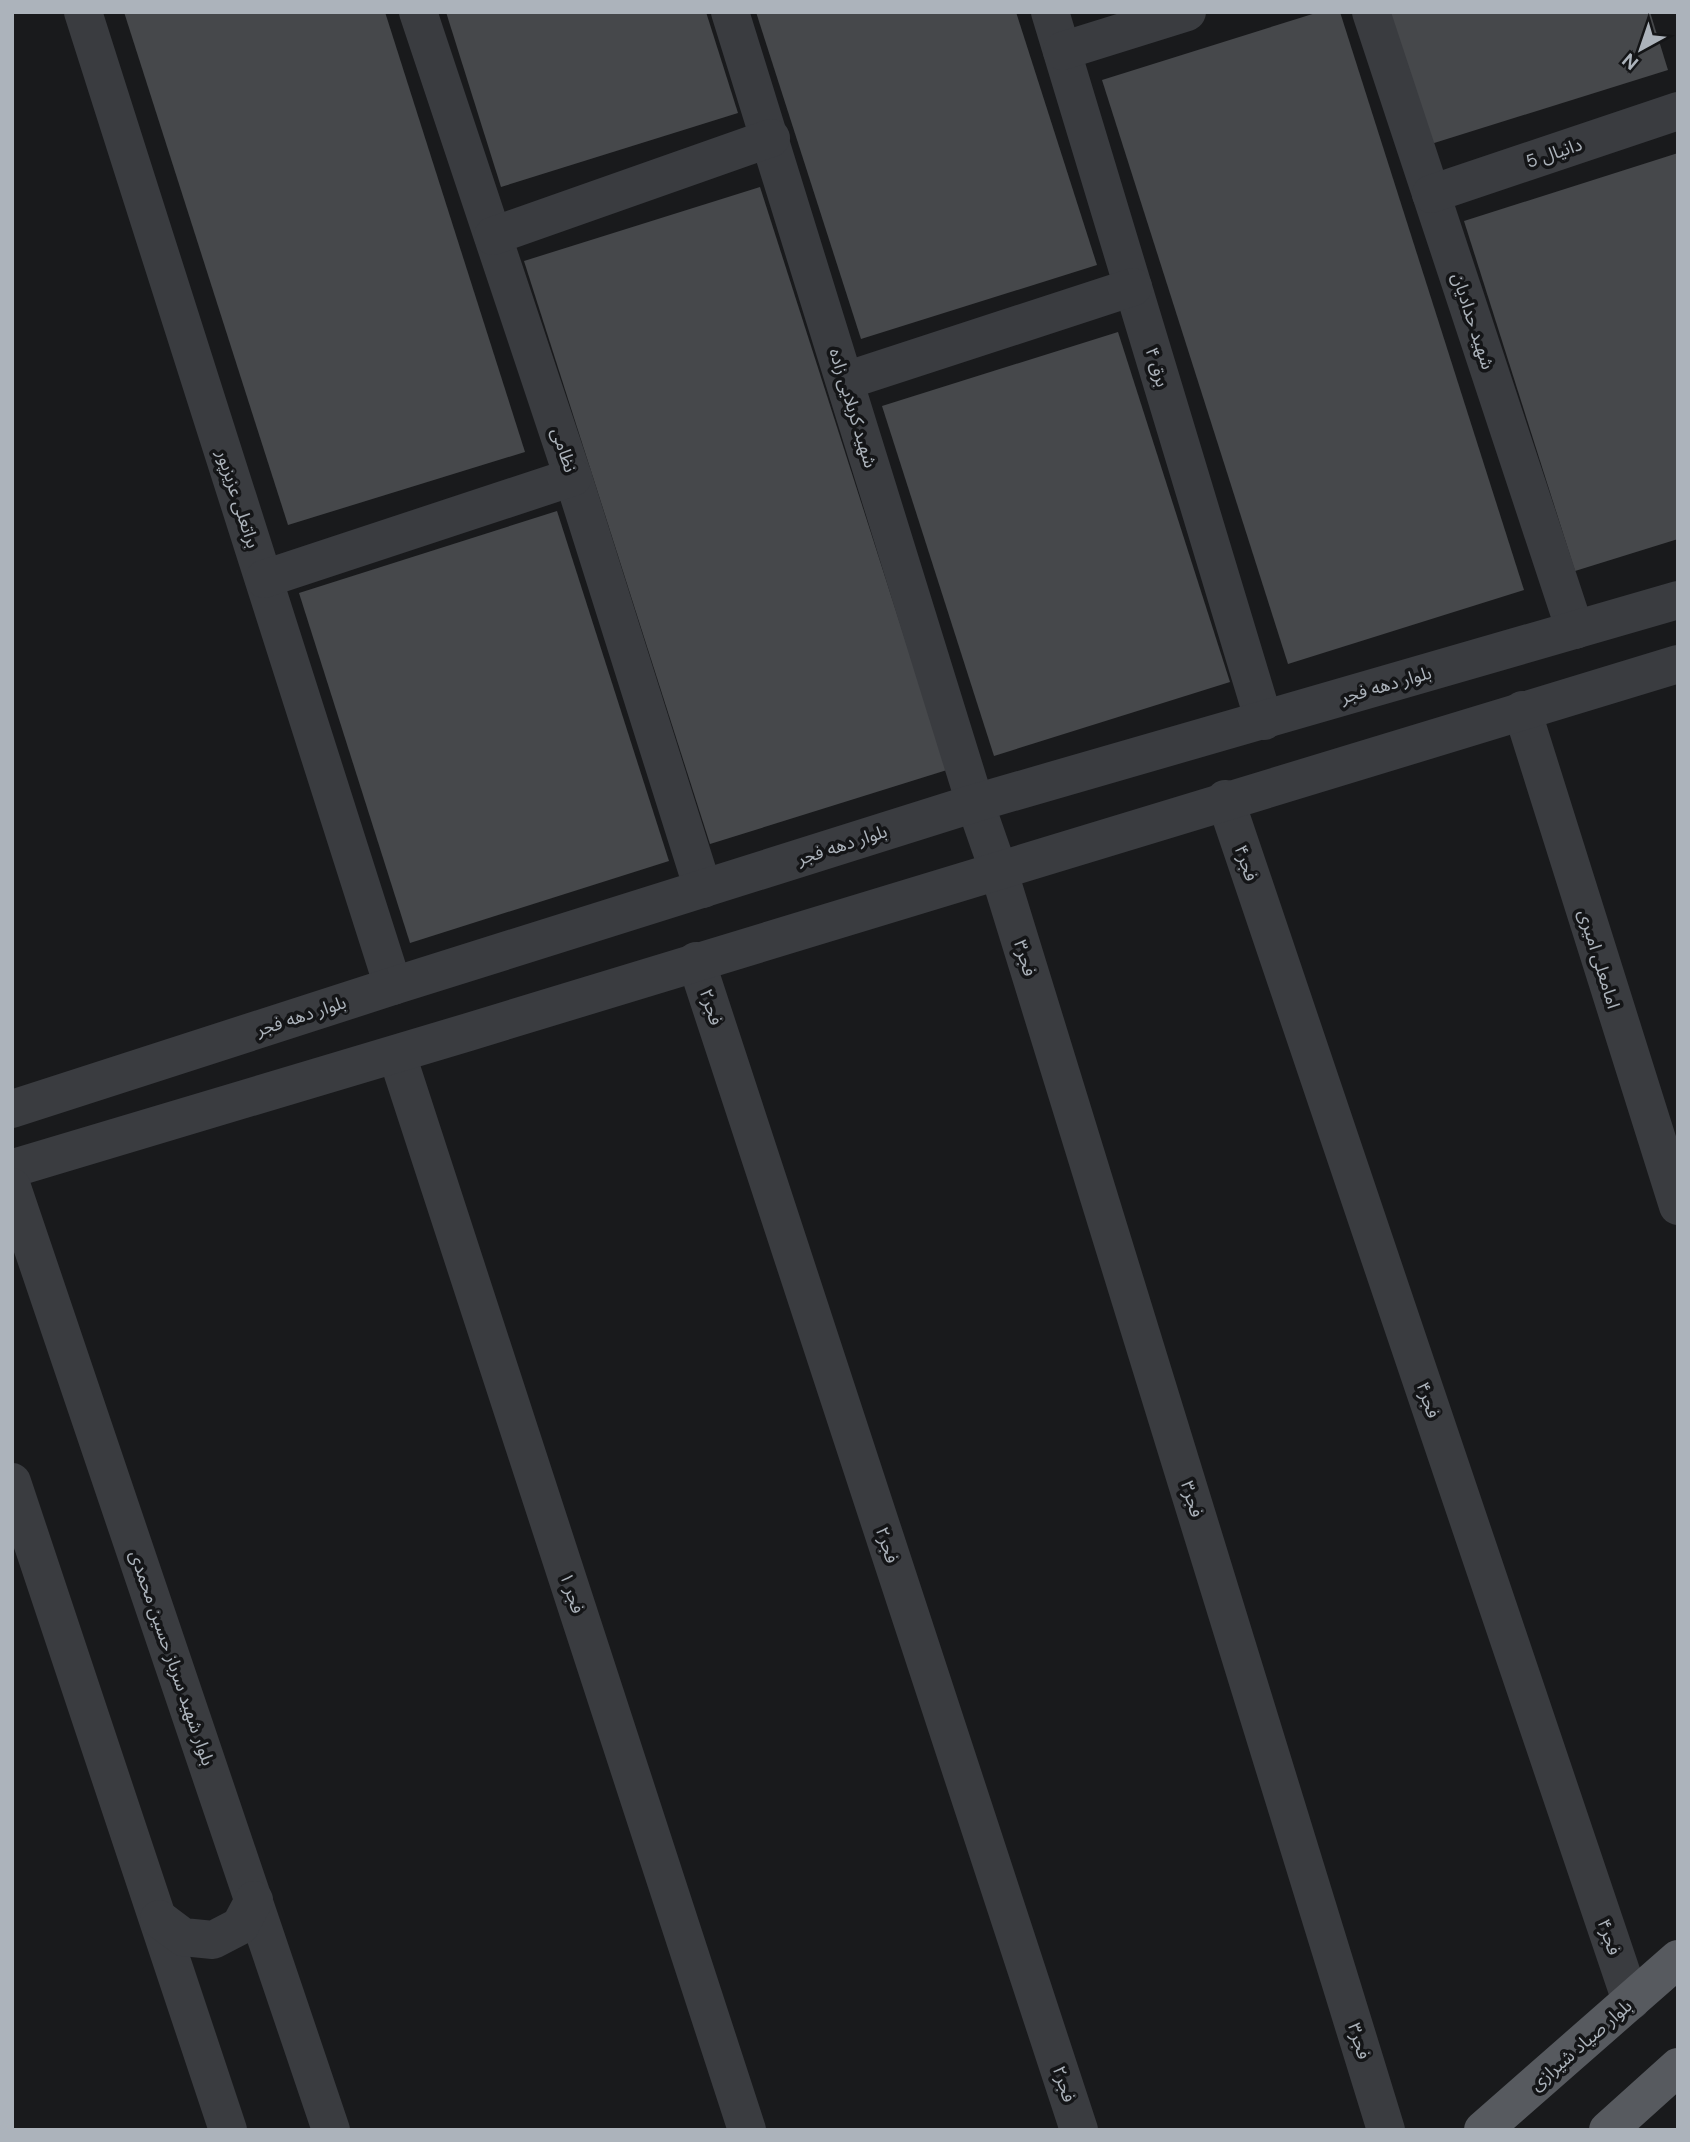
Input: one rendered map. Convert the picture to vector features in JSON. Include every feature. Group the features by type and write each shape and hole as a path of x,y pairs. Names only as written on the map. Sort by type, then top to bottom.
{"main road":[{"name":"بلوار صیاد شیرازی","path":"1483,2130 1678,1959"},
{"path":"1608,2130 1678,2067"}],"street":[{"name":"براتعلی عزیزپور","path":"83,12 393,986"},
{"name":"نظامی","path":"418,12 573,477 703,889"},
{"name":"شهید کربلایی زاده","path":"730,12 975,803 998,869"},
{"name":"برق ۴","path":"1050,12 1264,721"},
{"path":"1062,51 1187,12"},
{"name":"شهید حدادیان","path":"1371,12 1575,630"},
{"name":"دانیال 5","path":"1431,194 1678,111"},
{"path":"493,236 771,138"},
{"path":"845,381 1132,287"},
{"path":"264,579 573,477"},
{"name":"بلوار دهه فجر","path":"12,1109 975,803 1678,600"},
{"path":"14,1170 397,1055 1225,799 1678,664"},
{"name":"امامعلی امیری","path":"1522,710 1671,1165 1678,1206"},
{"name":"فجر۴","path":"1225,799 1631,2001"},
{"name":"فجر۳","path":"998,869 1386,2130"},
{"name":"فجر۲","path":"696,961 1079,2130"},
{"name":"فجر ۱","path":"397,1055 747,2130"},
{"name":"بلوار شهید سرباز حسین محمدی","path":"14,1170 331,2130"},
{"path":"14,1495 228,2130"},
{"path":"159,1919 183,1937 213,1940 240,1926 254,1900"}],"building":[{"path":"124,12 385,12 525,452 288,525"},
{"path":"446,12 706,12 738,113 501,187"},
{"path":"756,12 1016,12 1097,265 861,339"},
{"path":"1319,12 1340,12 1524,590 1288,664 1102,80"},
{"path":"1390,12 1650,12 1668,70 1431,144"},
{"path":"1678,153 1678,539 1575,571 1464,221"},
{"path":"760,187 947,770 710,844 524,261"},
{"path":"1118,332 1230,682 994,756 882,406"},
{"path":"557,511 669,861 410,943 299,593"}]}
